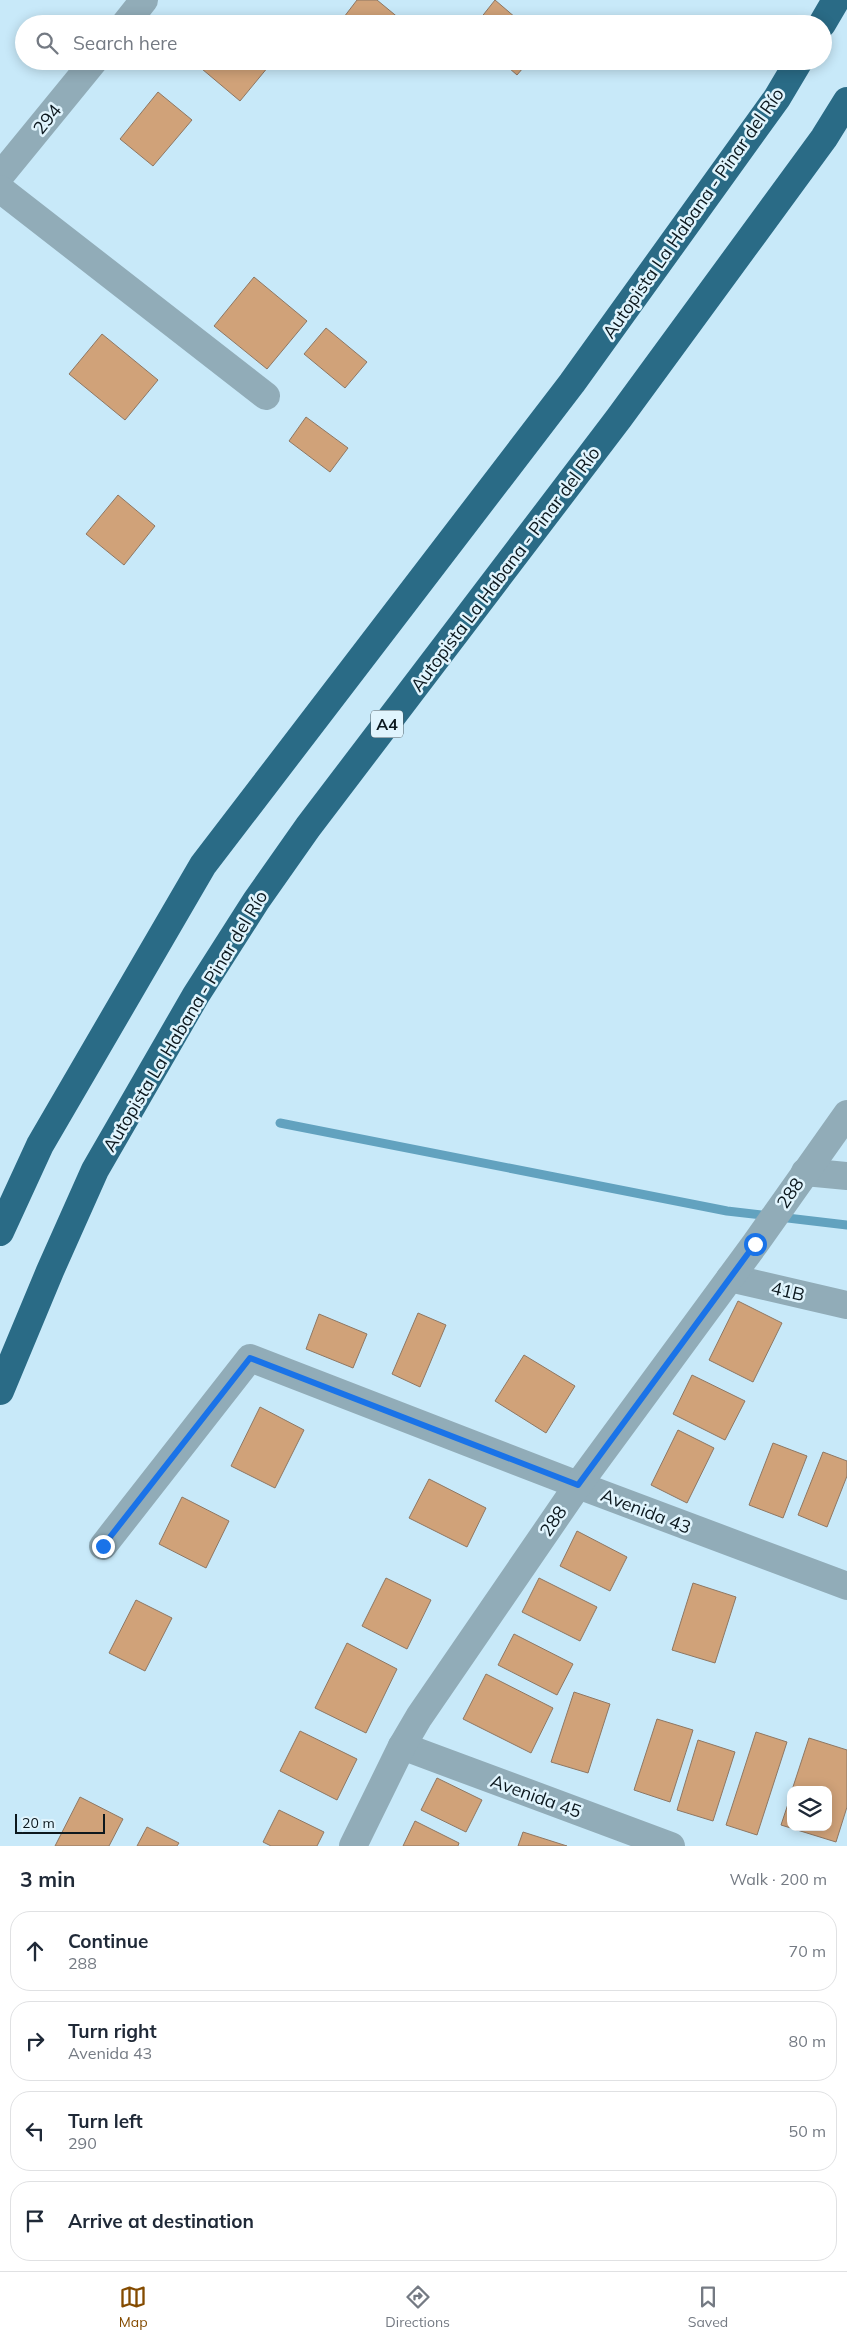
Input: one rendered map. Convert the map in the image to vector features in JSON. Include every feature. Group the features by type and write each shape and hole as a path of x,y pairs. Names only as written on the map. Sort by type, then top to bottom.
{"highway":[{"path":"827,15 836,0"},
{"name":"Autopista La Habana - Pinar del Río","path":"0,1232 40,1145 203,865 572,383 778,98 794,70"},
{"name":"Autopista La Habana - Pinar del Río","path":"0,1390 95,1170 196,995 256,901 308,827 619,418 824,138 847,101"}],"street":[{"path":"132,15 144,0"},
{"name":"294","path":"0,176 87,70"},
{"path":"0,189 266,396"},
{"name":"288","path":"353,1846 402,1746 419,1717 578,1485 755,1244 804,1172 847,1114"},
{"path":"804,1172 847,1176"},
{"name":"41B","path":"730,1278 847,1305"},
{"name":"Avenida 43","path":"103,1546 250,1358 578,1485 847,1586"},
{"name":"Avenida 45","path":"402,1746 670,1846"}],"building":[{"path":"357,0 377,0 395,15 346,15"},
{"path":"495,0 512,15 483,15"},
{"path":"203,70 266,70 240,101"},
{"path":"511,70 521,70 517,75"},
{"path":"158,92 192,120 153,166 120,139"},
{"path":"254,277 307,321 267,369 214,326"},
{"path":"326,328 367,362 345,388 304,354"},
{"path":"102,334 158,380 125,420 69,374"},
{"path":"306,417 348,448 330,472 289,441"},
{"path":"118,495 155,526 124,565 86,534"},
{"path":"738,1301 782,1323 753,1382 709,1360"},
{"path":"418,1313 446,1325 420,1387 392,1374"},
{"path":"319,1314 367,1334 353,1368 306,1349"},
{"path":"524,1355 575,1386 546,1433 495,1401"},
{"path":"692,1375 745,1401 725,1440 673,1414"},
{"path":"260,1407 304,1430 275,1488 231,1466"},
{"path":"678,1430 714,1448 687,1503 651,1485"},
{"path":"773,1443 807,1456 783,1518 749,1505"},
{"path":"823,1452 847,1461 847,1476 827,1527 798,1515"},
{"path":"429,1479 486,1508 467,1547 409,1518"},
{"path":"182,1497 229,1521 206,1568 159,1544"},
{"path":"577,1531 627,1557 610,1591 560,1566"},
{"path":"386,1578 431,1600 407,1649 362,1626"},
{"path":"539,1578 597,1607 580,1641 522,1612"},
{"path":"693,1583 736,1597 715,1663 672,1650"},
{"path":"136,1600 172,1618 145,1671 109,1653"},
{"path":"514,1634 573,1664 557,1695 498,1665"},
{"path":"347,1643 397,1669 366,1733 315,1708"},
{"path":"486,1674 553,1708 531,1753 463,1719"},
{"path":"574,1692 610,1704 588,1773 551,1762"},
{"path":"657,1719 693,1730 670,1802 634,1790"},
{"path":"300,1731 357,1759 337,1800 280,1771"},
{"path":"756,1732 787,1742 757,1835 726,1825"},
{"path":"809,1738 847,1750 847,1807 836,1842 800,1831 832,1831 832,1786 793,1786"},
{"path":"698,1740 735,1752 713,1821 677,1810"},
{"path":"437,1778 482,1800 466,1832 421,1810"},
{"path":"80,1797 123,1819 109,1846 55,1846"},
{"path":"787,1807 787,1827 781,1825"},
{"path":"279,1810 324,1832 317,1846 271,1846 263,1842"},
{"path":"415,1821 459,1843 458,1846 403,1846"},
{"path":"147,1827 179,1843 177,1846 137,1846"},
{"path":"523,1832 567,1846 518,1846"}],"waterway":[{"path":"280,1123 727,1211 847,1225"}],"route":[{"path":"103,1546 250,1358 578,1485 755,1244"}]}
